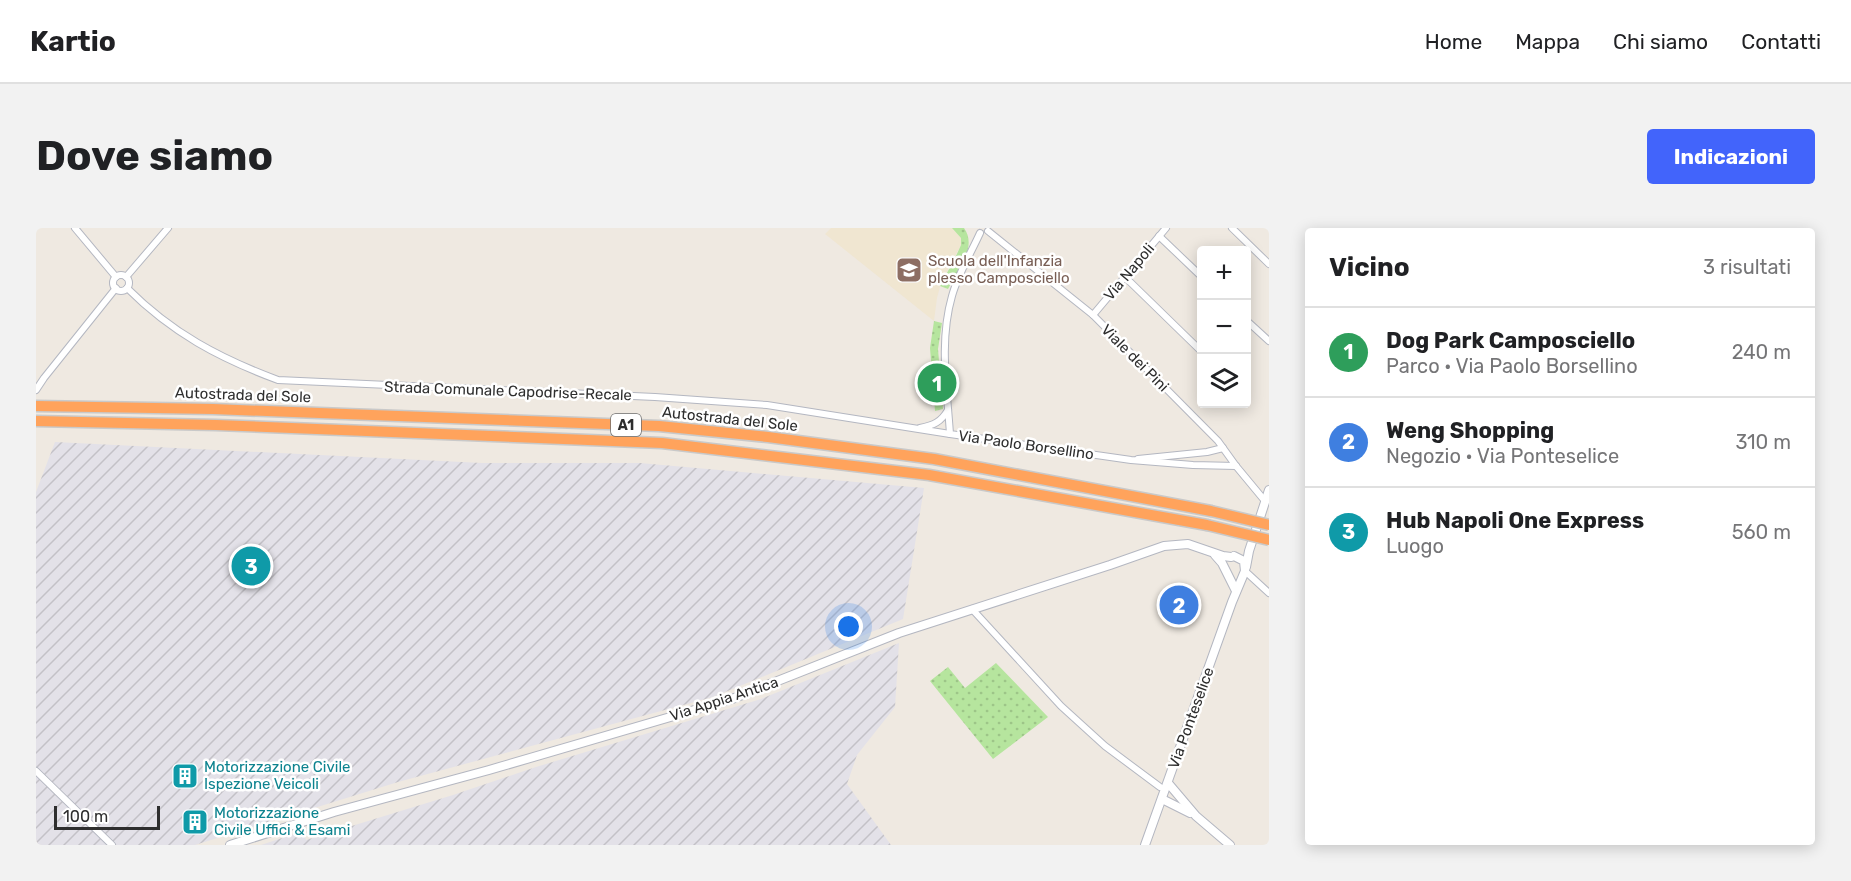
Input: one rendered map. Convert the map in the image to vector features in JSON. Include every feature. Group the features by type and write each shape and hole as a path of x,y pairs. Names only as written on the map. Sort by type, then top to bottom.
{"highway":[{"name":"Autostrada del Sole","path":"36,406 213,409 659,426 778,438 934,459 1210,511 1269,525"},
{"name":"Autostrada del Sole","path":"36,422 216,425 662,443 929,475 1207,525 1269,540"}],"street":[{"path":"75,228 116,277"},
{"path":"126,277 168,228"},
{"name":"Via Napoli","path":"1093,315 1166,228"},
{"path":"1232,228 1269,264"},
{"path":"979,230 985,233 989,230"},
{"name":"Via Paolo Borsellino","path":"979,230 955,286 947,319 944,346 950,434 1131,460 1236,466"},
{"name":"Viale dei Pini","path":"989,230 1093,315 1218,441 1264,501"},
{"path":"1159,236 1197,272"},
{"path":"116,277 122,275 129,281 127,288 120,290 116,288"},
{"path":"116,277 114,281 116,288"},
{"path":"1125,277 1197,347"},
{"path":"36,390 116,288"},
{"name":"Strada Comunale Capodrise-Recale","path":"127,288 149,310 180,333 236,364 278,380 767,405 950,434"},
{"path":"1251,325 1269,341"},
{"path":"917,429 934,425 942,420 948,410"},
{"name":"Via Paolo Borsellino","path":"1131,460 1207,452 1223,448"},
{"name":"Via Ponteselice","path":"1145,845 1164,785 1245,570 1250,548 1265,512 1264,501 1269,490"},
{"name":"Via Appia Antica","path":"230,845 334,812 489,770 732,699 898,633 1110,566 1164,546 1188,544 1212,553 1233,557"},
{"path":"1226,572 1226,562 1250,548"},
{"path":"1212,553 1218,558 1236,591"},
{"path":"1233,557 1244,561 1245,570 1269,593"},
{"path":"1226,572 1234,578 1245,570"},
{"path":"972,609 1061,706 1105,746 1164,785 1230,845"},
{"path":"36,771 112,845"},
{"path":"1161,800 1196,816"}],"shaded area":[{"name":"Scuola dell'Infanzia plesso Camposciello","path":"831,228 952,228 961,238 961,245 941,283 934,321 825,234"},
{"path":"55,442 482,463 640,463 924,488 903,619 713,697 398,782 195,845 36,845 36,492"},
{"path":"899,643 895,707 857,755 847,784 891,845 261,845 303,831 306,840 761,699"}],"green space":[{"path":"952,228 964,228 969,243 965,259 948,289 940,286 961,245 961,238"},
{"path":"934,321 942,323 938,349 943,409 935,411 930,348"},
{"path":"996,663 1048,717 993,759 930,681 948,667 965,688"}],"place":[{"name":"Scuola dell'Infanzia plesso Camposciello","path":"909,270"},
{"name":"Dog Park Camposciello","path":"937,383"},
{"name":"Hub Napoli One Express","path":"251,566"},
{"name":"Weng Shopping","path":"1179,605"},
{"name":"Motorizzazione Civile Ispezione Veicoli","path":"185,776"},
{"name":"Motorizzazione Civile Uffici & Esami","path":"195,822"}]}
